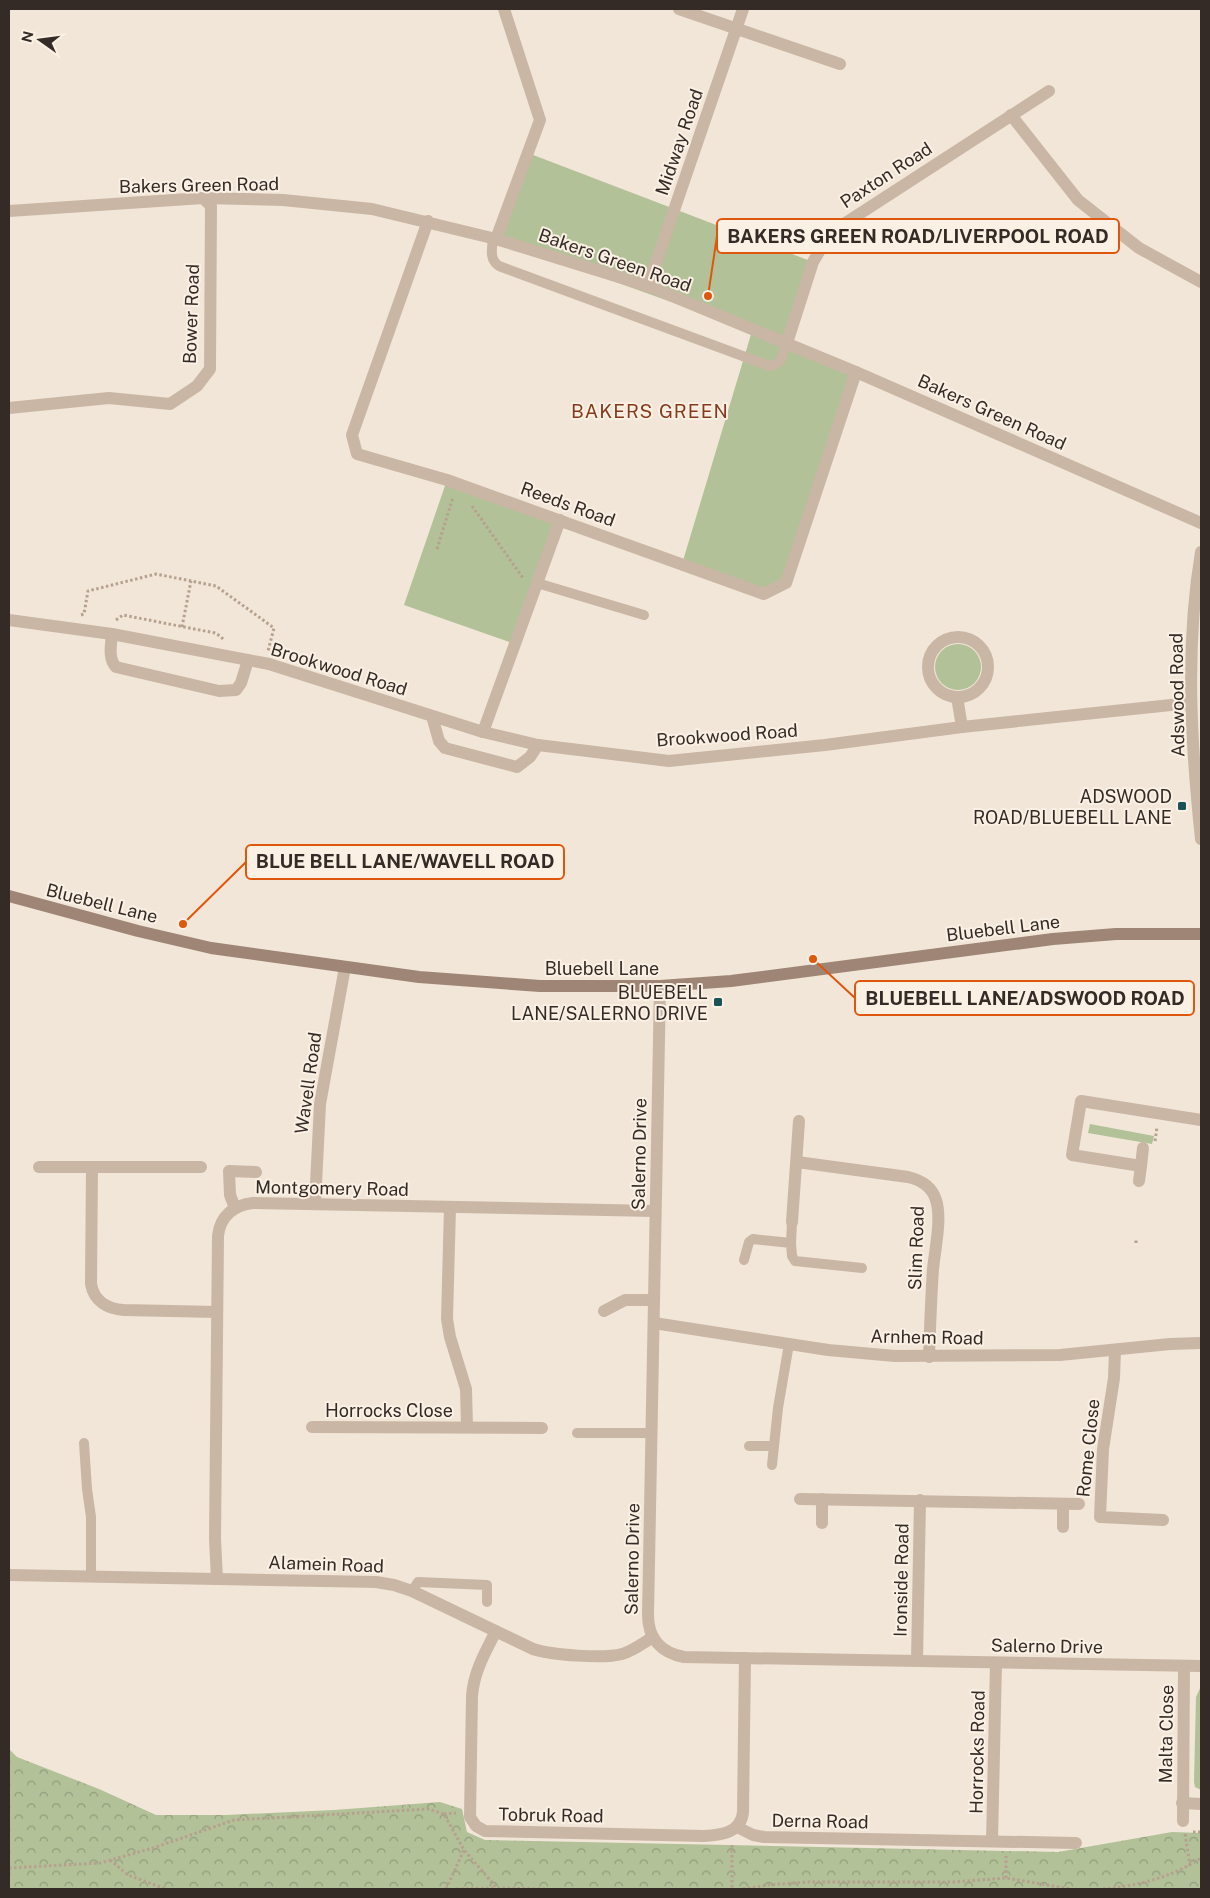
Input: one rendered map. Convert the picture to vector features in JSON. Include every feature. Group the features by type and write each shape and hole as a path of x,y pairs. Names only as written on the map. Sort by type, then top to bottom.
{"street":[{"path":"494,238 540,120 504,9"},
{"path":"679,9 840,64"},
{"name":"Midway Road","path":"648,286 743,9"},
{"name":"Paxton Road","path":"787,343 813,262 830,233 1049,91"},
{"path":"1011,115 1078,200 1139,248 1201,282"},
{"name":"Bakers Green Road","path":"9,211 203,198 283,200 372,209 494,238 648,286 856,372 1201,523"},
{"name":"Bower Road","path":"9,408 110,398 170,404 197,386 210,369 211,206 203,198"},
{"name":"Reeds Road","path":"428,222 352,434 357,454 456,483 764,594 786,583 856,372"},
{"path":"483,732 560,520"},
{"name":"Adswood Road","path":"1201,560 1193,625 1190,704 1201,839"},
{"name":"Brookwood Road","path":"9,620 112,628 264,663 483,732 538,745 669,761 825,745 962,727 1190,704"},
{"name":"Brookwood Road","path":"112,628 110,648 113,664 116,667 219,691 236,690 241,682 248,660"},
{"path":"956,637 965,638 982,648 987,657 988,666 987,676 975,692 966,696 956,697 938,690 932,682 928,668 931,653 937,645 956,637"},
{"path":"956,697 962,727"},
{"path":"432,716 439,741 445,748 517,766 530,757 538,745"},
{"name":"Bluebell Lane","path":"9,896 138,931 211,948 419,977 570,987 660,986 731,981 1076,937 1140,933 1201,934"},
{"name":"Wavell Road","path":"315,1204 320,1104 345,967"},
{"name":"Salerno Drive","path":"660,986 648,1621 653,1637 665,1651 677,1656 1201,1666"},
{"path":"1141,1166 1072,1155 1081,1101 1201,1120"},
{"path":"792,1222 799,1121"},
{"path":"1138,1181 1143,1148"},
{"name":"Slim Road","path":"797,1162 908,1176 920,1181 933,1193 937,1205 938,1219 929,1357"},
{"path":"92,1166 92,1290 99,1301 105,1306 124,1310 218,1312"},
{"path":"38,1167 201,1166"},
{"path":"235,1208 230,1195 229,1172 256,1172"},
{"name":"Montgomery Road","path":"217,1579 215,1539 219,1230 223,1219 235,1208 253,1203 655,1211"},
{"name":"Horrocks Close","path":"450,1207 447,1319 450,1337 466,1389 466,1427"},
{"path":"604,1312 625,1300 654,1300"},
{"name":"Arnhem Road","path":"654,1323 866,1354 929,1357 1060,1356 1201,1343"},
{"name":"Rome Close","path":"1115,1350 1114,1378 1103,1449 1100,1517 1163,1520"},
{"name":"Horrocks Close","path":"312,1428 542,1428"},
{"name":"Ironside Road","path":"800,1499 1079,1504"},
{"path":"822,1499 822,1523"},
{"name":"Ironside Road","path":"917,1661 920,1500"},
{"path":"1063,1504 1063,1527"},
{"name":"Alamein Road","path":"9,1575 376,1582 394,1585 412,1592 533,1649 551,1654 617,1655 628,1652 653,1637"},
{"name":"Tobruk Road","path":"496,1631 478,1665 473,1688 470,1812 472,1821 476,1826 489,1831 704,1836 719,1835 734,1829"},
{"path":"734,1829 742,1820 743,1812 745,1658"},
{"name":"Horrocks Road","path":"992,1841 996,1663"},
{"name":"Malta Close","path":"1183,1821 1184,1666"},
{"name":"Malta Close","path":"1182,1803 1201,1804"},
{"name":"Derna Road","path":"734,1829 764,1837 1076,1843"}],"lane":[{"path":"494,238 491,254 495,263 499,266 767,365 773,366 780,361 787,343"},
{"path":"536,588 644,615"},
{"path":"792,1222 791,1243 792,1256 795,1261 862,1268"},
{"path":"744,1260 749,1242 753,1239 791,1243"},
{"path":"772,1465 778,1408 789,1344"},
{"path":"577,1434 651,1433"},
{"path":"84,1443 86,1489 91,1518 91,1577"},
{"path":"749,1446 774,1446"},
{"path":"412,1592 418,1582 488,1585 487,1602"}],"path":[{"path":"437,549 456,483"},
{"path":"456,483 536,588"},
{"path":"76,617 84,614 88,591 156,574 216,586 274,628 264,663"},
{"path":"182,627 191,581"},
{"path":"112,628 123,615 215,633 224,641 233,643"},
{"path":"259,648 268,650"},
{"path":"1143,1148 1154,1144 1160,1113"},
{"path":"9,1868 110,1860 234,1820 428,1809 444,1814 464,1850 496,1888"},
{"path":"1183,1821 1190,1866"},
{"path":"732,1889 734,1829"},
{"path":"1006,1878 1007,1842"},
{"path":"446,1889 464,1850"},
{"path":"1103,1889 1122,1888 1168,1876 1190,1866 1201,1858"},
{"path":"110,1860 128,1875 166,1889"},
{"path":"743,1889 809,1882 953,1882 990,1878 1006,1878 1071,1889"},
{"path":"456,1889 548,1889"}],"green space":[{"path":"528,153 813,262 787,343 856,372 786,583 764,594 682,564 752,331 496,239"},
{"path":"447,480 560,520 515,644 404,605"},
{"path":"958,644 971,648 977,654 981,667 977,680 971,686 958,690 945,686 939,680 935,667 939,654 945,648"},
{"path":"1090,1124 1154,1136 1152,1144 1088,1133"},
{"path":"1201,1686 1201,1790 1195,1787 1194,1782 1196,1697"},
{"path":"9,1749 17,1757 99,1789 156,1815 226,1815 334,1810 440,1802 462,1809 467,1832 485,1840 1058,1852 1172,1832 1201,1833 1201,1889 9,1889"}],"place":[{"name":"BAKERS GREEN ROAD/LIVERPOOL ROAD","path":"708,296"},
{"name":"ADSWOOD ROAD/BLUEBELL LANE","path":"1182,806"},
{"name":"BLUE BELL LANE/WAVELL ROAD","path":"183,924"},
{"name":"BLUEBELL LANE/ADSWOOD ROAD","path":"813,959"},
{"name":"BLUEBELL LANE/SALERNO DRIVE","path":"718,1002"}],"district":[{"name":"BAKERS GREEN","path":"650,411"}]}
